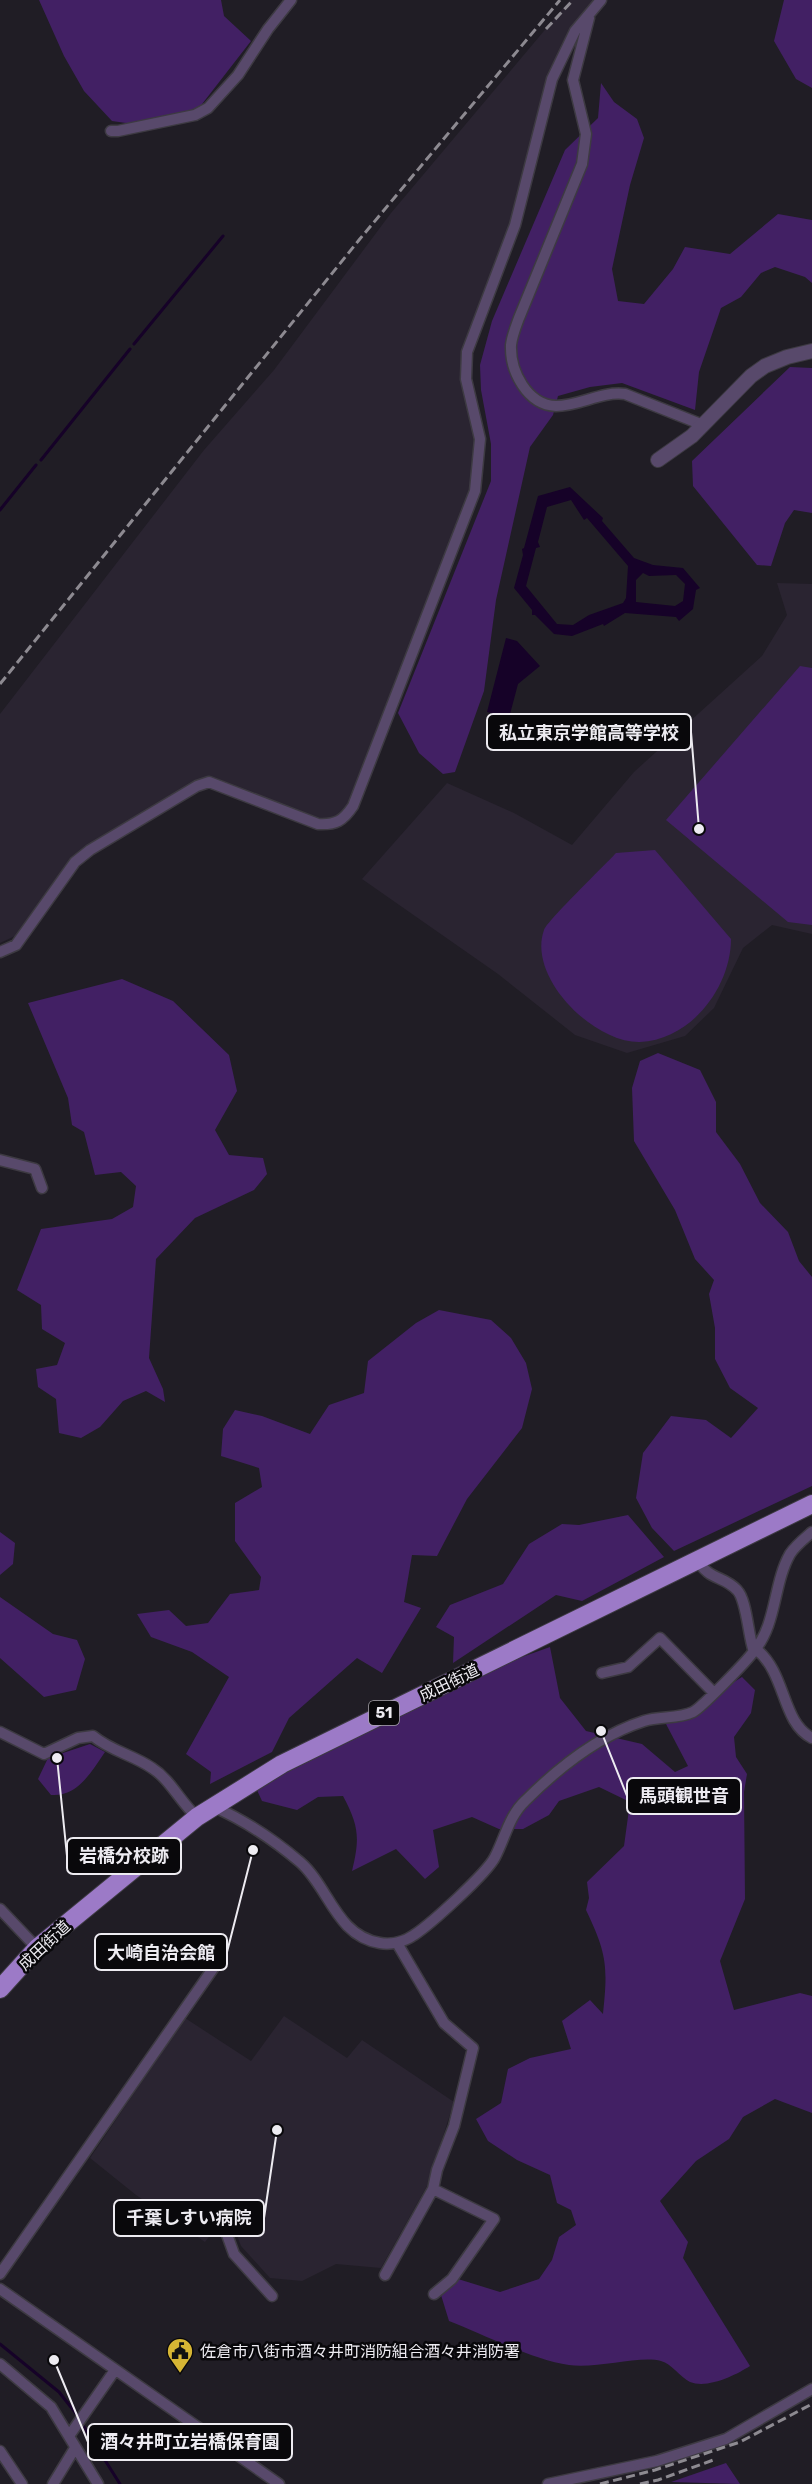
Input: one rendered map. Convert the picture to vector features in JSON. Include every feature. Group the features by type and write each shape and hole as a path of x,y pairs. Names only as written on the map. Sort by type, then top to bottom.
{"highway":[{"name":"成田街道","path":"4,1982 37,1948 204,1811 282,1764 812,1504"}],"street":[{"path":"111,131 195,115 208,108 238,75 268,29 291,0"},
{"path":"0,952 16,945 75,862 90,850 197,786 209,782 318,824 334,825 344,818 353,806 475,491 480,439 465,379 466,352 515,225 552,79 575,31 601,0"},
{"path":"592,9 581,43 573,80 586,134 582,164 519,318 511,343 512,360 525,390 541,402 556,406 613,392 625,393 704,425"},
{"path":"658,460 704,425 751,376 765,366 787,357 812,351"},
{"path":"0,1160 35,1169 42,1188"},
{"path":"0,1732 44,1754 78,1738 93,1736 108,1748 151,1767 166,1779 182,1803 239,1820 300,1862 318,1882 335,1913 359,1935 381,1943 398,1943 414,1936 453,1902 495,1859 509,1822 523,1802 554,1775 610,1734 646,1720 693,1712 755,1651 771,1617 775,1594 790,1553 812,1532"},
{"path":"697,1559 703,1571 737,1590 744,1605 748,1636 755,1651 765,1656 777,1677 795,1725 800,1732 812,1738"},
{"path":"602,1673 628,1667 660,1638 713,1692"},
{"path":"0,1909 37,1948"},
{"path":"385,2275 433,2189 436,2170 454,2126 473,2048 444,2023 398,1943"},
{"path":"0,2274 219,1960"},
{"path":"433,2189 494,2219 452,2279 434,2294"},
{"path":"225,2229 234,2254 272,2296"},
{"path":"0,2289 279,2484"},
{"path":"0,2364 51,2407 98,2484"},
{"path":"69,2436 115,2370"},
{"path":"548,2484 657,2461 726,2439 812,2390"},
{"path":"53,2484 75,2448"},
{"path":"1,2454 22,2484"}],"shaded area":[{"path":"39,0 221,0 224,16 251,41 199,108 140,125 112,121 84,91 64,56"},
{"path":"570,0 596,0 563,42 549,76 521,195 467,337 462,357 462,375 475,443 472,484 342,815 327,822 212,779 68,862 15,936 0,943 0,714 204,450 274,370 391,213"},
{"path":"784,0 812,0 812,88 796,79 774,41"},
{"path":"601,83 614,102 637,119 644,138 630,185 612,269 618,301 644,304 673,269 685,247 730,254 778,214 812,220 812,283 805,277 775,267 761,273 741,297 721,308 699,372 695,410 622,383 590,387 558,396 553,415 530,447 496,600 484,691 455,772 443,774 419,753 398,713 491,481 491,444 481,390 480,365 492,321 565,150 598,118"},
{"path":"790,367 812,368 812,513 794,510 785,523 771,566 757,565 693,486 692,461"},
{"path":"570,487 603,518 602,521 634,558 653,565 683,568 700,588 696,590 693,609 679,621 676,617 625,613 604,626 603,624 572,636 554,634 535,615 532,615 532,610 514,588 523,555 522,549 538,496","holes":["571,500 584,520 587,518 628,566 626,598 623,603 589,615 573,625 557,624 526,586 536,548 540,547 538,542 547,507","643,573 649,576 676,575 685,584 683,601 675,606 636,602 636,580"]},
{"path":"777,583 812,584 812,934 772,925 743,948 714,1008 685,1036 627,1053 575,1035 498,974 362,879 447,783 514,813 572,845 634,772 762,656 787,615"},
{"path":"506,638 517,641 540,666 518,684 509,718 487,712"},
{"path":"800,666 812,668 812,925 788,922 666,820"},
{"path":"655,850 731,939 724,975 705,1008 676,1032 659,1039 640,1042 622,1039 603,1032 568,1004 545,967 541,948 544,930 548,924 616,853"},
{"path":"122,979 173,1001 229,1055 237,1091 215,1130 229,1155 263,1158 267,1174 254,1190 195,1218 156,1259 149,1358 163,1389 165,1402 146,1391 123,1401 100,1427 81,1438 59,1433 56,1399 38,1387 36,1369 57,1365 65,1343 42,1329 41,1305 17,1290 41,1229 112,1219 133,1207 136,1186 121,1172 95,1175 84,1132 72,1125 68,1098 28,1003"},
{"path":"658,1053 700,1070 716,1102 716,1132 740,1164 760,1203 788,1232 799,1261 812,1277 812,1486 674,1551 652,1528 636,1498 643,1453 671,1416 706,1420 731,1438 758,1408 730,1388 715,1359 715,1328 709,1294 714,1280 695,1259 675,1210 634,1141 632,1088 640,1061"},
{"path":"439,1310 491,1320 511,1338 526,1363 532,1389 522,1428 467,1499 437,1556 412,1555 404,1602 421,1608 382,1673 357,1658 289,1718 272,1752 210,1784 211,1772 186,1754 229,1677 192,1652 151,1637 137,1614 169,1610 186,1626 208,1623 230,1594 259,1590 261,1577 235,1541 235,1503 262,1487 259,1468 221,1456 223,1429 235,1410 262,1416 310,1434 329,1405 364,1393 368,1361 416,1323"},
{"path":"628,1515 664,1557 582,1601 556,1595 453,1663 454,1637 436,1627 450,1605 503,1584 529,1544 562,1524 579,1525"},
{"path":"0,1532 15,1543 13,1564 0,1575"},
{"path":"0,1597 53,1634 77,1640 85,1659 76,1690 44,1697 0,1658"},
{"path":"550,1647 560,1698 586,1731 642,1744 675,1772 688,1766 666,1724 742,1677 755,1690 751,1713 734,1737 736,1757 747,1774 744,1792 745,1899 720,1961 734,2010 800,1993 812,1996 812,2113 775,2099 743,2117 729,2139 696,2161 660,2201 688,2242 683,2258 750,2366 730,2377 705,2384 690,2382 661,2361 642,2360 580,2366 540,2358 449,2321 441,2295 458,2279 500,2292 539,2279 552,2260 559,2237 576,2225 571,2210 557,2203 550,2175 517,2160 488,2141 476,2119 501,2103 508,2069 530,2058 571,2049 562,2021 590,2000 603,2014 604,1961 598,1938 586,1910 589,1898 587,1882 624,1846 630,1802 599,1787 559,1801 549,1815 523,1829 499,1829 472,1817 433,1830 439,1867 425,1879 396,1849 352,1871 357,1841 356,1832 343,1796 318,1797 297,1810 262,1801 256,1788 483,1671"},
{"path":"90,1744 105,1752 89,1775 69,1792 51,1795 38,1779 48,1758"},
{"path":"284,2016 347,2058 362,2040 454,2102 427,2186 381,2268 336,2264 302,2281 270,2278 241,2246 228,2212 205,2242 136,2195 90,2158 185,2018 251,2061"},
{"path":"726,2463 740,2484 671,2482"}],"waterway":[{"path":"134,344 223,236"},
{"path":"41,460 130,349"},
{"path":"0,510 36,465"},
{"path":"0,2344 59,2392 78,2416"},
{"path":"81,2422 120,2484"}],"railway":[{"path":"0,684 359,240 560,0"},
{"path":"546,29 573,0"},
{"path":"600,2484 655,2470 740,2442 812,2404"},
{"path":"640,2484 658,2480 716,2459"}],"place":[{"name":"私立東京学館高等学校","path":"699,829"},
{"name":"馬頭観世音","path":"601,1731"},
{"name":"岩橋分校跡","path":"57,1758"},
{"name":"大崎自治会館","path":"253,1850"},
{"name":"千葉しすい病院","path":"277,2130"},
{"name":"酒々井町立岩橋保育園","path":"54,2360"},
{"name":"佐倉市八街市酒々井町消防組合酒々井消防署","path":"180,2374"}]}
